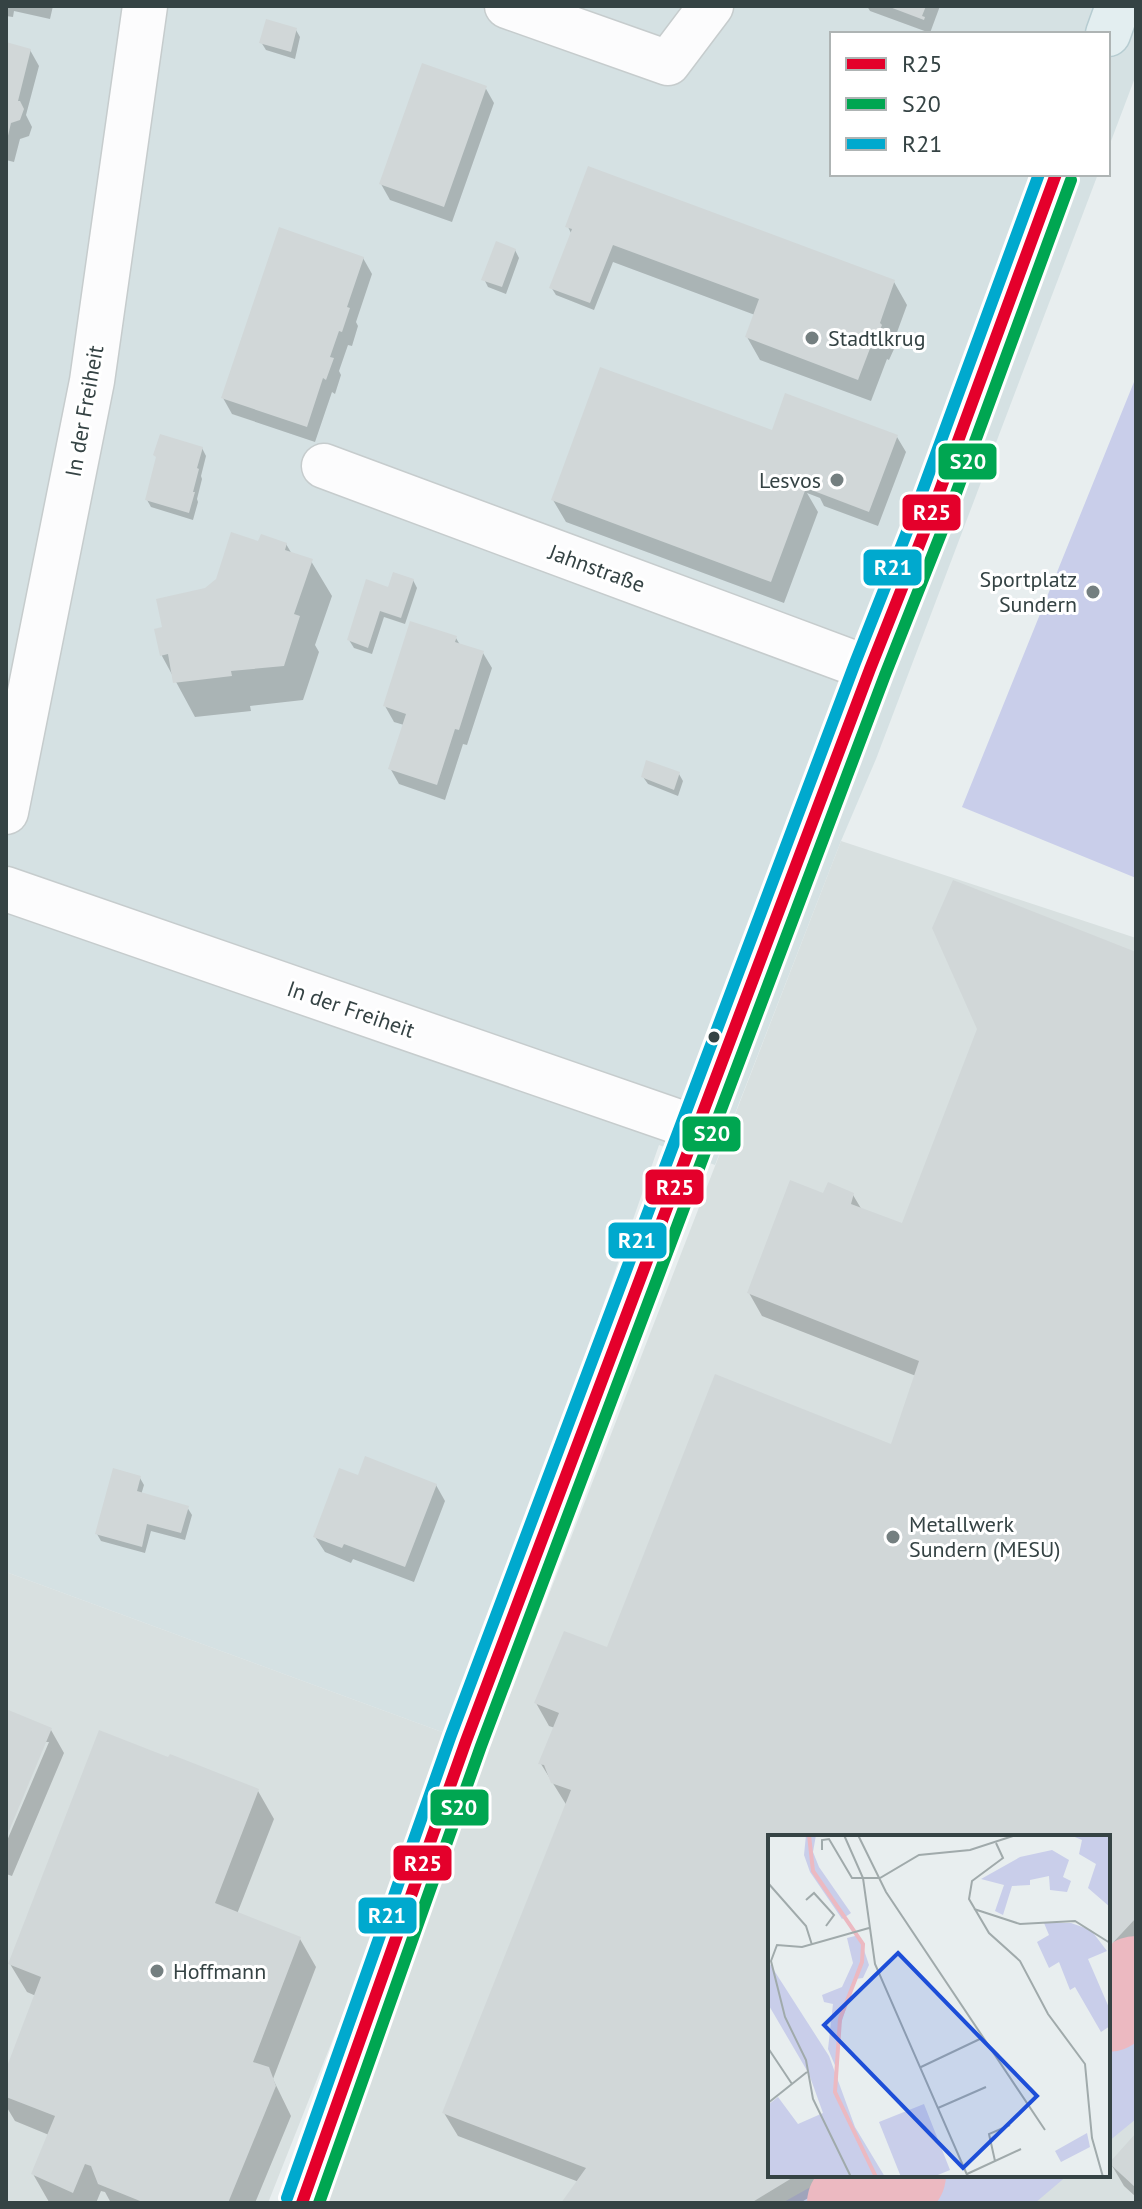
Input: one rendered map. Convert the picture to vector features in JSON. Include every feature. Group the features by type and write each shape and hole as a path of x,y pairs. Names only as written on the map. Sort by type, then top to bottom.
{"main road":[{"path":"1109,32 1118,6"},
{"path":"302,2203 466,1741 929,520 1055,176"}],"street":[{"name":"In der Freiheit","path":"6,812 92,381 145,6"},
{"path":"507,6 668,63 711,6"},
{"name":"Jahnstraße","path":"324,466 870,669"},
{"name":"In der Freiheit","path":"6,889 696,1128"}],"shaded area":[{"path":"6,6 1136,6 1136,75 1110,144 1110,32 830,32 830,176 1097,176 876,759 715,1165 659,1145 453,1736 6,1572"},
{"name":"Sportplatz Sundern","path":"1136,377 1136,878 962,807"},
{"name":"Metallwerk Sundern (MESU)","path":"841,841 1136,938 1136,2203 313,2203"},
{"path":"6,1572 453,1736 268,2203 6,2203"},
{"path":"1136,1964 1136,2119 1110,2140 1110,1986"},
{"path":"828,2177 1066,2177 1035,2203 782,2203"}],"building":[{"path":"887,6 926,6 922,16 924,20"},
{"path":"266,19 297,28 291,52 259,43"},
{"path":"6,42 31,49 18,101 24,109 20,120 11,123 7,140"},
{"path":"422,63 487,86 444,207 379,184"},
{"path":"588,166 895,280 880,323 882,325 858,380 745,337 759,299 613,245 590,303 549,288 572,229 565,227"},
{"path":"279,227 364,257 342,332 339,331 330,357 334,358 326,380 323,378 307,427 221,398"},
{"path":"496,241 516,249 502,287 481,280"},
{"path":"600,367 772,430 785,393 898,435 869,512 806,488 771,582 551,500"},
{"path":"160,434 203,447 189,513 145,500"},
{"path":"231,532 258,541 261,534 287,543 285,550 313,559 294,614 300,616 284,666 231,671 232,676 173,683 168,654 160,656 154,629 162,627 156,599 205,588 216,579"},
{"path":"393,572 414,579 401,618 380,611 368,648 347,640 366,579 388,587"},
{"path":"410,621 457,636 455,642 484,651 459,730 455,729 437,785 388,769 406,714 383,706"},
{"path":"646,760 680,772 674,790 641,777"},
{"name":"Metallwerk Sundern (MESU)","path":"953,880 1136,952 1136,1918 1110,1946 1110,1835 768,1835 768,2177 794,2177 751,2203 561,2203 586,2168 442,2113 571,1790 551,1783 544,1765 538,1764 559,1713 534,1703 564,1631 607,1647 715,1374 891,1444 919,1361 747,1293 790,1180 823,1193 828,1182 854,1193 851,1204 902,1223 977,1029 932,928"},
{"path":"365,1456 437,1484 405,1567 344,1544 342,1548 313,1537 339,1468 358,1475"},
{"path":"113,1468 141,1476 137,1491 189,1506 181,1533 147,1524 142,1547 95,1534"},
{"path":"6,1709 52,1728 6,1838"},
{"name":"Hoffmann","path":"99,1730 259,1789 215,1903 301,1937 253,2062 269,2067 276,2086 228,2203 145,2203 98,2184 91,2166 85,2164 73,2193 31,2174 55,2116 6,2097 6,2069 41,1977 8,1964"},
{"path":"1136,2133 1136,2188 1110,2162"}],"waterway":[{"path":"1110,2005 1136,1981"},
{"path":"852,2203 898,2177"}],"transit line":[{"name":"R21","path":"287,2198 451,1735 914,514 1038,176"},
{"name":"R25","path":"302,2203 466,1741 929,520 1055,176"},
{"name":"S20","path":"319,2203 481,1746 944,526 1071,180"}],"place":[{"name":"Stadtlkrug","path":"812,338"},
{"name":"Lesvos","path":"837,480"},
{"name":"Sportplatz Sundern","path":"1093,592"},
{"name":"Metallwerk Sundern (MESU)","path":"893,1537"},
{"name":"Hoffmann","path":"157,1971"}]}
